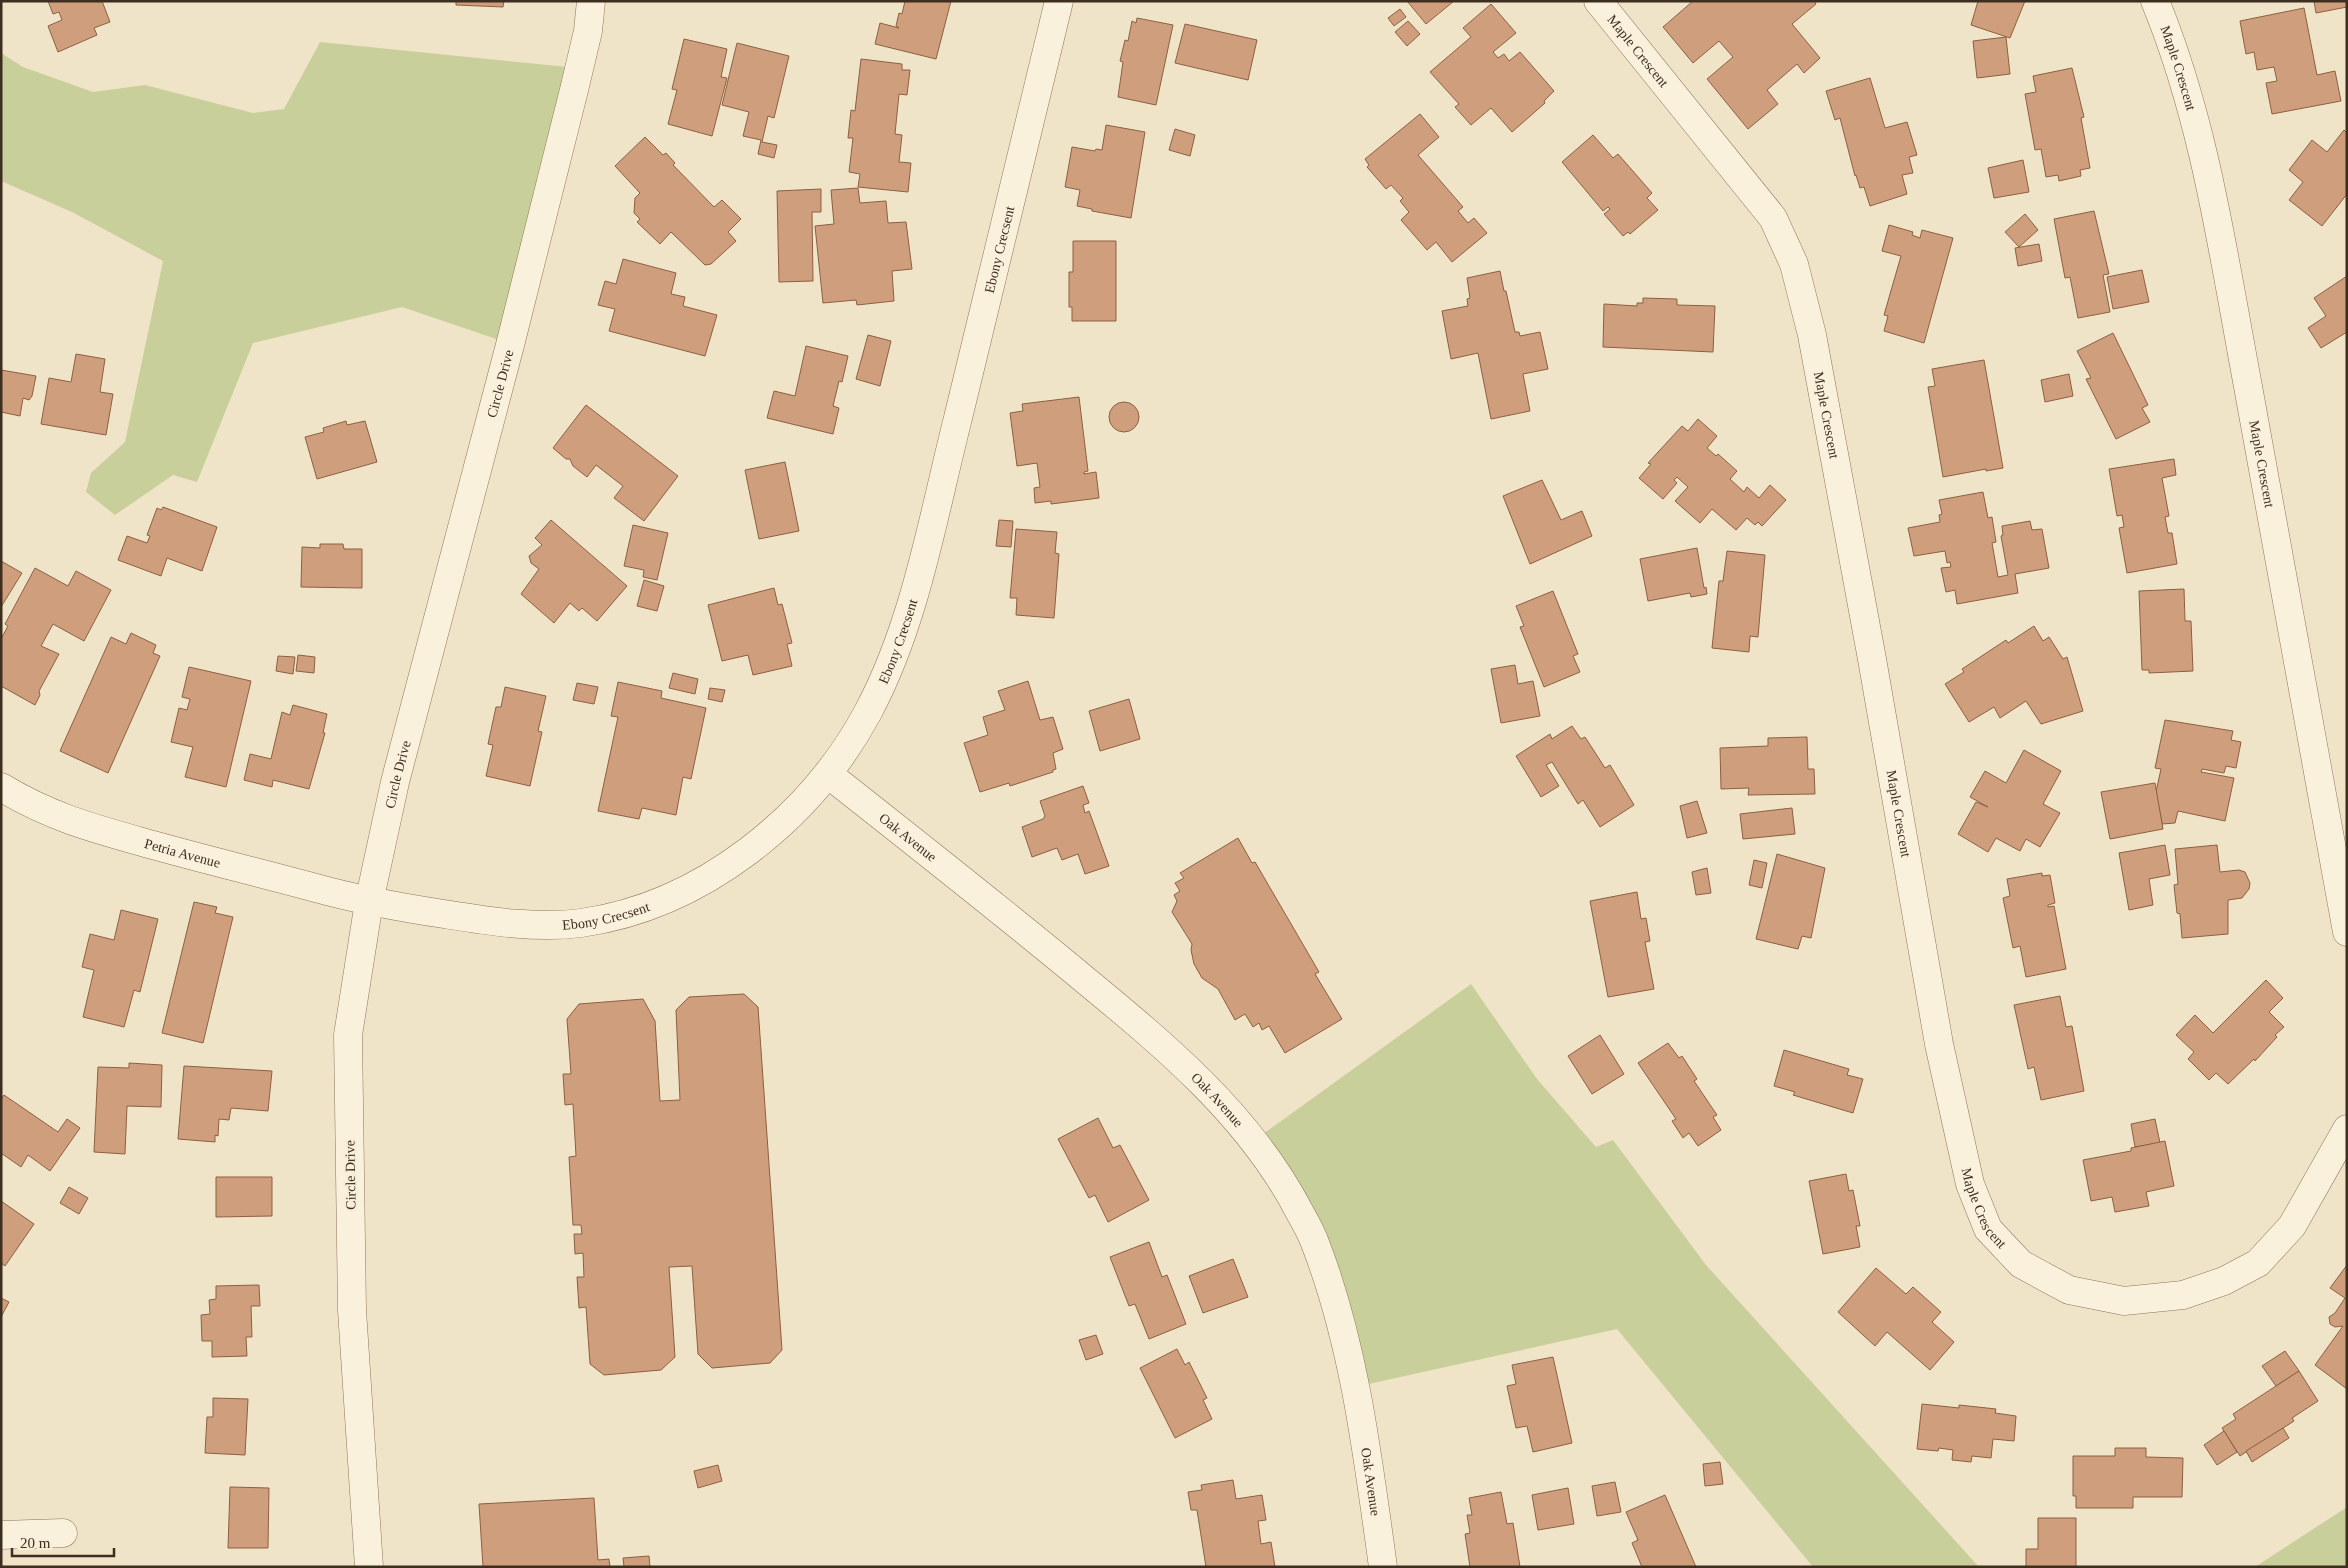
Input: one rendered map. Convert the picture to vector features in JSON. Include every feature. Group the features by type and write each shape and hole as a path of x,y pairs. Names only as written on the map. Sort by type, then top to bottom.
{"street":[{"name":"Circle Drive","path":"369,1567 352,1310 348,1035 369,902 394,782 512,335 575,86 588,31 591,1"},
{"name":"Ebony Crecsent","path":"369,902 504,923 578,923 636,911 679,893 735,862 782,822 828,774 868,713 898,646 918,580 1059,1"},
{"name":"Maple Crescent","path":"1598,1 1773,218 1794,264 1812,335 1870,650 1939,1044 1970,1184 1988,1229 2021,1264 2069,1290 2124,1301 2183,1295 2224,1280 2258,1263 2292,1226 2347,1129"},
{"name":"Maple Crescent","path":"2155,1 2173,46 2199,134 2263,468 2347,932"},
{"name":"Oak Avenue","path":"828,774 999,909 1152,1035 1200,1079 1240,1123 1284,1182 1315,1242 1339,1316 1357,1396 1383,1567"},
{"name":"Petria Avenue","path":"1,787 56,817 83,826 369,902"},
{"path":"1,1535 63,1533"}],"green space":[{"path":"320,42 578,68 508,343 402,307 253,343 197,482 173,475 115,515 86,492 91,473 125,442 163,261 74,213 1,181 1,53 23,67 93,92 145,85 253,113 284,109"},
{"path":"1471,984 1537,1079 1596,1147 1613,1140 1706,1265 1979,1567 1813,1567 1617,1329 1355,1387 1342,1319 1256,1139"},
{"path":"2347,1507 2347,1567 2255,1567"}],"building":[{"path":"48,1 102,1 110,22 94,28 97,35 58,52 48,26 62,20 59,12 53,14"},
{"path":"456,1 504,1 503,7 456,5"},
{"path":"905,1 951,1 936,59 875,44 880,23 899,28 896,26 899,13 902,14"},
{"path":"1407,1 1454,1 1426,24"},
{"path":"1693,1 1814,1 1816,4 1792,24 1820,58 1804,73 1797,64 1767,90 1778,104 1748,129 1707,79 1733,57 1719,41 1693,63 1663,27"},
{"path":"1978,1 2025,1 2010,38 1971,25"},
{"path":"2314,1 2347,1 2347,7 2316,13"},
{"path":"1491,4 1516,33 1493,52 1498,58 1504,54 1509,61 1520,52 1554,91 1544,101 1545,103 1512,132 1491,108 1471,125 1455,107 1459,104 1430,72 1471,37 1463,28"},
{"path":"2304,8 2317,75 2335,71 2341,101 2272,114 2266,83 2277,81 2274,67 2257,70 2254,52 2246,54 2240,21"},
{"path":"1400,9 1406,17 1394,26 1388,18"},
{"path":"1137,18 1173,25 1156,105 1118,97 1123,62 1120,61 1125,40 1128,41 1132,21 1136,23"},
{"path":"1408,21 1420,34 1407,46 1395,32"},
{"path":"1185,24 1257,40 1248,80 1175,63"},
{"path":"2006,37 2010,74 1977,78 1973,41"},
{"path":"684,39 727,49 721,77 727,78 712,136 668,124 677,90 672,89"},
{"path":"737,43 789,56 774,118 768,116 762,142 777,145 774,158 758,154 761,140 743,136 749,112 722,105"},
{"path":"861,59 902,64 902,70 910,70 907,95 899,94 895,134 902,135 899,162 911,163 908,192 858,187 860,174 849,172 853,138 848,138 851,110 855,111"},
{"path":"2072,68 2084,117 2081,118 2090,168 2080,170 2081,176 2059,181 2058,175 2046,177 2041,149 2035,150 2025,94 2036,92 2033,76"},
{"path":"1870,78 1885,128 1907,122 1917,155 1909,157 1913,173 1902,175 1907,194 1870,206 1864,187 1860,188 1855,176 1840,118 1835,120 1826,91"},
{"path":"1420,114 1439,137 1418,155 1463,207 1458,211 1468,223 1474,218 1487,233 1452,262 1436,242 1427,250 1401,220 1409,212 1400,201 1403,198 1391,185 1386,189 1367,167 1369,165 1365,159"},
{"path":"1106,125 1145,132 1131,218 1092,211 1092,209 1077,206 1080,190 1065,187 1072,147 1095,151 1096,149 1102,150"},
{"path":"1175,129 1195,135 1190,156 1169,150"},
{"path":"2344,130 2347,133 2347,194 2322,226 2289,200 2303,182 2289,170 2312,140 2327,152"},
{"path":"1593,135 1613,158 1618,154 1652,193 1647,198 1658,210 1630,234 1628,232 1623,236 1604,214 1610,209 1608,207 1603,211 1562,162"},
{"path":"645,137 663,155 666,153 675,163 673,165 714,207 722,200 741,219 728,232 736,241 711,264 705,265 671,232 660,244 637,222 640,219 634,213 635,198 640,193 615,166"},
{"path":"2023,160 2029,192 1994,198 1988,168"},
{"path":"858,188 860,203 886,201 888,223 906,222 912,269 892,271 894,301 857,305 856,300 823,303 815,226 834,224 831,190"},
{"path":"821,189 821,212 812,212 813,281 779,282 777,191"},
{"path":"2094,211 2109,274 2103,275 2110,312 2078,318 2070,277 2065,278 2054,219"},
{"path":"2025,214 2038,230 2019,247 2005,232"},
{"path":"1889,225 1913,232 1912,235 1920,238 1922,230 1953,238 1924,343 1884,331 1888,316 1884,315 1901,256 1882,251"},
{"path":"1073,241 1116,241 1116,321 1072,321 1072,307 1069,307 1069,272 1073,272"},
{"path":"2039,244 2042,261 2018,266 2015,248"},
{"path":"623,259 676,273 671,294 685,297 683,306 717,315 705,356 609,331 615,309 598,305 605,281 616,284"},
{"path":"2142,270 2149,302 2113,309 2107,277"},
{"path":"1500,271 1515,332 1519,332 1520,336 1540,332 1548,369 1523,374 1530,411 1491,419 1478,353 1451,359 1442,311 1468,306 1467,299 1470,298 1467,278"},
{"path":"2347,276 2347,332 2321,348 2308,328 2326,316 2314,298"},
{"path":"1643,298 1677,299 1677,305 1715,306 1713,352 1603,347 1604,304 1637,306 1637,303 1643,303"},
{"path":"2113,333 2148,405 2142,408 2150,422 2116,439 2086,379 2091,378 2077,351"},
{"path":"868,335 891,341 880,386 856,379"},
{"path":"806,346 848,356 842,382 839,381 833,406 839,408 833,434 767,418 774,391 795,396"},
{"path":"76,354 105,359 100,392 113,394 106,435 41,424 49,378 71,382"},
{"path":"1984,360 2003,468 1986,471 1986,469 1943,477 1928,387 1935,386 1932,369"},
{"path":"1,370 36,376 32,396 29,400 23,398 20,416 1,412"},
{"path":"2069,374 2073,396 2045,402 2041,380"},
{"path":"1079,397 1088,471 1084,472 1084,474 1096,472 1099,498 1051,504 1051,501 1035,503 1034,488 1040,487 1037,463 1017,466 1010,413 1023,411 1022,404"},
{"path":"1124,402 1134,407 1139,417 1134,427 1124,432 1114,427 1109,417 1114,407"},
{"path":"586,405 678,476 644,521 614,498 623,486 596,465 587,477 573,466 570,459 566,459 553,448"},
{"path":"1698,419 1717,436 1707,448 1716,456 1718,454 1737,471 1730,479 1744,492 1747,487 1759,498 1770,485 1786,500 1762,526 1758,522 1755,525 1747,518 1736,530 1712,509 1700,523 1675,501 1688,487 1677,477 1674,480 1677,483 1663,499 1639,478 1651,464 1648,463 1682,426 1688,431"},
{"path":"346,421 347,425 365,421 377,462 317,479 305,437 324,432 323,428"},
{"path":"2174,459 2176,475 2162,478 2169,516 2165,517 2168,533 2172,533 2177,564 2127,573 2119,528 2124,527 2122,515 2117,516 2109,469"},
{"path":"785,462 799,531 759,539 745,470"},
{"path":"1542,480 1561,520 1582,511 1592,536 1530,564 1503,496"},
{"path":"1983,492 1988,518 1992,517 1996,542 1992,543 1998,577 2008,575 2001,536 2003,535 2002,526 2030,521 2032,530 2042,529 2049,568 2015,574 2018,593 1957,604 1955,590 1946,592 1941,568 1951,567 1950,562 1947,563 1945,551 1914,556 1908,528 1940,522 1939,515 1942,514 1939,500"},
{"path":"163,507 217,527 202,571 167,558 161,576 118,560 127,536 147,543 150,536 147,535 157,508 161,510"},
{"path":"551,520 627,586 597,621 582,608 579,611 570,603 554,623 521,594 539,569 531,563 529,556 542,545 535,538"},
{"path":"999,520 1013,521 1011,547 996,546"},
{"path":"633,525 668,533 657,580 643,577 644,570 624,566"},
{"path":"1016,529 1057,532 1055,553 1059,554 1054,618 1016,615 1017,598 1010,598"},
{"path":"320,544 343,544 344,549 362,549 362,588 301,587 302,547 320,548"},
{"path":"1697,548 1704,588 1706,587 1707,594 1691,597 1690,593 1648,601 1640,559"},
{"path":"1727,551 1765,555 1758,637 1750,636 1749,652 1712,648 1719,581 1723,581"},
{"path":"1,561 22,573 1,607"},
{"path":"35,568 68,586 76,571 111,590 84,641 53,624 41,646 59,654 39,691 40,695 35,705 1,686 1,639 8,626 5,624"},
{"path":"644,580 664,586 657,611 637,606"},
{"path":"774,588 778,605 782,604 792,643 787,644 792,666 753,675 748,655 722,661 708,605"},
{"path":"2184,589 2185,621 2191,621 2193,671 2149,673 2149,670 2142,670 2139,591"},
{"path":"1553,591 1578,654 1573,656 1580,672 1544,687 1520,627 1524,626 1516,606"},
{"path":"2034,626 2043,641 2049,637 2063,659 2067,657 2083,711 2041,724 2026,701 2000,718 1994,707 1969,722 1945,684 1964,672 1962,669 2006,640 2008,643"},
{"path":"131,633 156,645 153,653 160,656 108,773 60,751 111,637 126,644"},
{"path":"298,655 315,657 314,673 296,671"},
{"path":"278,656 295,657 293,674 276,671"},
{"path":"1515,665 1518,684 1533,681 1540,716 1501,723 1491,669"},
{"path":"189,667 251,681 226,787 185,777 193,747 171,742 179,708 187,710 190,699 182,697"},
{"path":"673,673 698,679 695,694 669,688"},
{"path":"1028,681 1040,720 1053,717 1063,749 1053,753 1056,769 1053,772 1010,786 1009,783 980,792 964,743 988,735 983,717 1005,710 998,691"},
{"path":"618,682 662,691 661,698 706,708 691,779 683,777 676,815 642,808 639,819 598,811 618,717 611,716"},
{"path":"577,683 598,687 594,704 573,700"},
{"path":"505,687 546,696 538,731 542,732 530,786 486,776 493,745 488,744 496,707 501,707"},
{"path":"710,688 725,690 722,702 708,699"},
{"path":"1129,699 1140,739 1100,751 1089,711"},
{"path":"293,705 327,714 323,733 325,733 309,789 273,780 272,787 244,780 250,754 271,759 282,712 290,715"},
{"path":"2165,720 2233,731 2231,740 2241,742 2236,768 2226,766 2224,773 2202,769 2201,772 2234,778 2225,821 2178,811 2175,823 2162,824 2156,792 2161,769 2155,768"},
{"path":"1572,726 1581,739 1585,737 1605,768 1610,765 1634,805 1600,827 1583,800 1578,804 1552,762 1546,765 1559,786 1541,797 1516,756 1550,734 1552,739"},
{"path":"1807,737 1808,769 1814,769 1815,794 1748,795 1749,788 1721,789 1720,748 1768,746 1768,738"},
{"path":"2024,750 2061,771 2043,804 2060,813 2040,847 2026,839 2020,851 1996,838 1988,852 1958,834 1976,802 1988,807 1970,797 1985,771 2006,783"},
{"path":"2155,783 2163,829 2110,839 2101,792"},
{"path":"1083,786 1089,803 1083,805 1085,813 1089,811 1109,866 1085,874 1078,854 1062,860 1057,848 1032,857 1022,827 1043,819 1045,816 1040,801"},
{"path":"1697,801 1707,833 1687,838 1680,806"},
{"path":"1792,808 1795,834 1743,839 1740,814"},
{"path":"1238,838 1252,863 1255,862 1319,972 1315,974 1342,1019 1285,1053 1269,1026 1262,1030 1259,1023 1253,1027 1245,1014 1235,1020 1218,989 1202,978 1194,964 1191,950 1192,944 1172,912 1177,901 1174,895 1180,891 1175,883 1184,878 1180,873"},
{"path":"2165,845 2170,875 2149,879 2153,905 2129,910 2119,853"},
{"path":"2217,845 2220,872 2239,870 2245,872 2250,883 2249,889 2242,898 2228,900 2228,934 2182,938 2180,914 2177,913 2174,885 2178,884 2175,849"},
{"path":"1777,854 1825,868 1811,938 1802,936 1798,949 1756,939"},
{"path":"1754,860 1767,863 1762,888 1749,885"},
{"path":"1707,868 1711,893 1696,895 1692,872"},
{"path":"2042,873 2042,876 2050,875 2055,903 2048,905 2048,907 2054,906 2066,969 2026,977 2020,946 2013,948 2003,898 2010,896 2007,879"},
{"path":"1637,892 1641,919 1646,918 1650,941 1645,942 1654,989 1608,997 1590,901"},
{"path":"194,902 217,907 215,913 233,917 203,1043 162,1033"},
{"path":"121,910 158,919 140,992 134,990 124,1027 83,1017 94,970 82,967 90,934 114,940"},
{"path":"2266,980 2283,998 2269,1012 2284,1027 2275,1035 2277,1037 2255,1061 2254,1059 2228,1084 2216,1073 2209,1080 2188,1059 2194,1052 2176,1035 2195,1015 2213,1033"},
{"path":"744,994 758,1007 782,1350 770,1363 712,1368 698,1354 692,1266 669,1267 675,1357 661,1370 604,1375 590,1364 586,1307 579,1308 577,1277 584,1277 583,1253 575,1254 574,1234 582,1234 581,1225 573,1225 569,1157 576,1156 573,1104 565,1105 563,1074 571,1074 567,1019 579,1004 643,999 655,1021 660,1101 680,1100 676,1010 689,997"},
{"path":"2060,996 2066,1027 2072,1026 2084,1091 2041,1100 2034,1067 2028,1069 2014,1005"},
{"path":"1600,1035 1624,1074 1592,1094 1568,1056"},
{"path":"1668,1043 1679,1058 1682,1056 1697,1079 1694,1081 1717,1115 1713,1117 1721,1130 1698,1146 1689,1133 1683,1138 1672,1121 1676,1119 1638,1063"},
{"path":"1784,1050 1849,1069 1847,1075 1863,1079 1853,1113 1793,1095 1795,1092 1774,1086"},
{"path":"129,1063 162,1065 161,1107 127,1106 125,1154 94,1152 98,1067 129,1068"},
{"path":"184,1066 272,1071 268,1111 231,1108 229,1120 219,1119 218,1136 215,1135 215,1142 178,1139"},
{"path":"4,1095 58,1132 67,1119 80,1128 50,1171 28,1155 21,1167 1,1153 1,1099"},
{"path":"1098,1118 1113,1148 1120,1145 1149,1200 1108,1222 1095,1195 1089,1198 1058,1139"},
{"path":"2155,1119 2160,1143 2135,1147 2131,1124"},
{"path":"2165,1141 2174,1186 2146,1192 2149,1206 2115,1212 2112,1197 2091,1201 2083,1160 2131,1151 2131,1148"},
{"path":"1846,1174 1849,1191 1853,1190 1860,1226 1856,1226 1860,1247 1823,1254 1809,1181"},
{"path":"216,1177 272,1177 272,1216 216,1217"},
{"path":"69,1187 88,1198 79,1214 60,1203"},
{"path":"1,1201 34,1224 5,1266 1,1263"},
{"path":"1149,1242 1162,1277 1167,1275 1186,1324 1149,1339 1135,1304 1129,1306 1110,1257"},
{"path":"1233,1259 1248,1297 1203,1313 1189,1276"},
{"path":"2347,1265 2347,1389 2315,1365 2343,1326 2335,1327 2330,1324 2329,1317 2335,1313 2345,1298 2330,1288"},
{"path":"1876,1268 1906,1294 1913,1287 1941,1312 1932,1322 1954,1342 1930,1370 1887,1332 1875,1346 1838,1312"},
{"path":"259,1285 260,1306 251,1306 252,1337 246,1337 247,1356 212,1357 212,1341 202,1341 201,1315 210,1314 209,1300 216,1299 216,1286"},
{"path":"1,1298 9,1302 1,1317"},
{"path":"1096,1335 1103,1354 1086,1360 1079,1340"},
{"path":"1177,1349 1185,1365 1189,1362 1207,1398 1203,1400 1212,1419 1175,1438 1140,1368"},
{"path":"2285,1351 2299,1371 2276,1386 2262,1366"},
{"path":"1553,1357 1572,1443 1533,1452 1527,1426 1516,1428 1507,1386 1516,1384 1512,1365"},
{"path":"2299,1371 2318,1401 2292,1418 2294,1421 2240,1456 2222,1428 2236,1419 2233,1414"},
{"path":"213,1398 248,1399 245,1455 205,1453 207,1417 213,1417"},
{"path":"1922,1404 1996,1409 1995,1413 2016,1416 2014,1441 1993,1439 1991,1458 1972,1456 1971,1462 1952,1460 1953,1450 1939,1448 1938,1451 1917,1449"},
{"path":"2283,1428 2289,1438 2252,1462 2246,1451"},
{"path":"2224,1431 2237,1452 2217,1465 2204,1445"},
{"path":"2115,1448 2146,1448 2146,1457 2183,1458 2182,1497 2133,1497 2133,1508 2076,1508 2076,1496 2073,1496 2073,1456 2115,1456"},
{"path":"1720,1462 1723,1484 1705,1486 1703,1464"},
{"path":"718,1465 722,1481 698,1488 694,1471"},
{"path":"1233,1480 1236,1499 1262,1495 1266,1520 1258,1521 1261,1544 1271,1542 1275,1567 1206,1567 1197,1510 1191,1510 1188,1492 1202,1490 1201,1485"},
{"path":"1615,1482 1621,1512 1597,1516 1592,1486"},
{"path":"230,1487 269,1488 268,1548 228,1548"},
{"path":"1568,1488 1574,1524 1538,1530 1532,1495"},
{"path":"1501,1492 1507,1524 1513,1523 1520,1567 1470,1567 1465,1534 1470,1533 1467,1515 1472,1515 1469,1498"},
{"path":"1665,1495 1696,1567 1642,1567 1632,1543 1638,1540 1626,1512"},
{"path":"594,1498 598,1560 609,1559 610,1567 483,1567 479,1504"},
{"path":"2038,1518 2076,1518 2076,1567 2026,1567 2026,1549 2038,1549"},
{"path":"649,1556 650,1567 624,1567 623,1558"}]}
